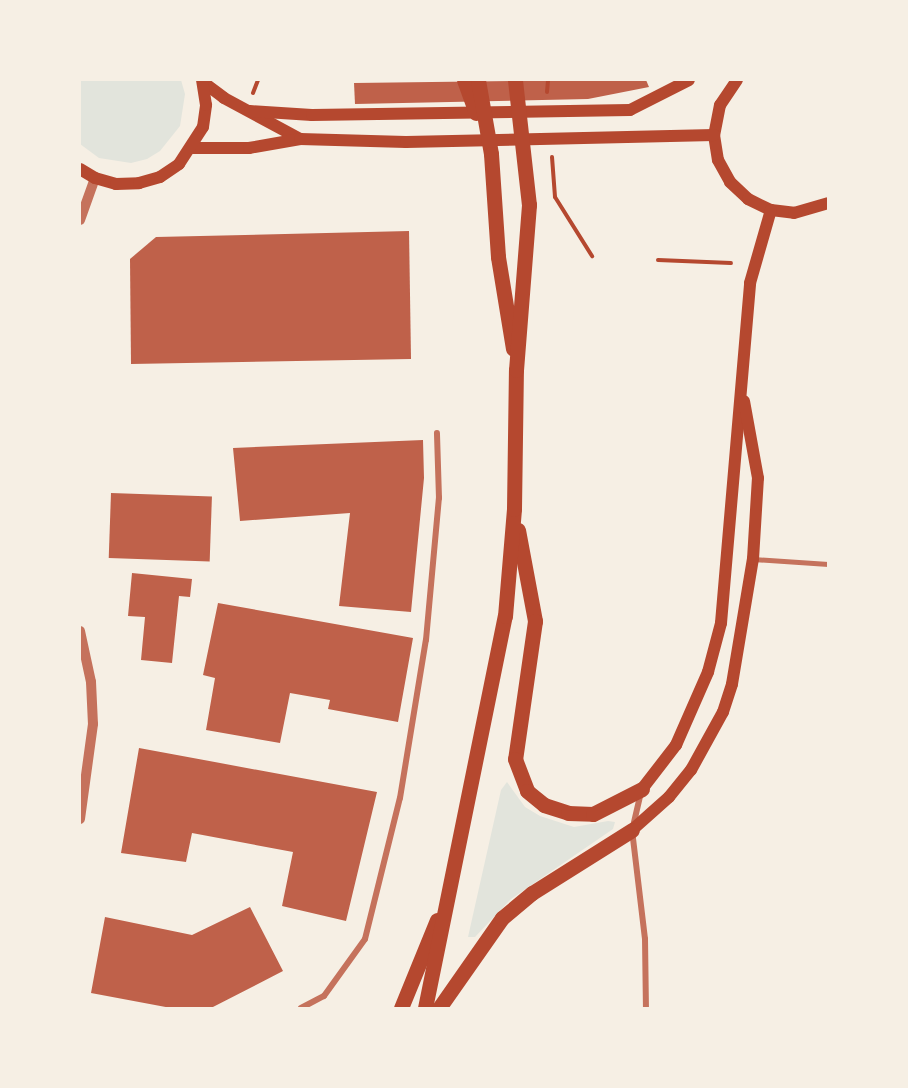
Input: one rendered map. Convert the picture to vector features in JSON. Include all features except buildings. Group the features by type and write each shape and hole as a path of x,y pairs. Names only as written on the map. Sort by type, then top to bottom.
{"main road":[{"path":"464,80 491,154"},
{"path":"478,80 491,154 498,257 516,370"},
{"path":"425,1008 505,616 514,509 516,370 529,205 514,80"},
{"path":"250,111 312,116 630,110 689,80"},
{"path":"737,80 720,105 714,135 718,160 730,182 748,200 771,210 794,213 828,203"},
{"path":"202,81 224,99 300,139"},
{"path":"80,169 95,178 139,183 160,177 179,164 193,148 203,127 206,105 202,81"},
{"path":"193,148 249,148 300,139 406,142 714,135"},
{"path":"514,509 535,621 515,759 527,791 544,806 568,813 593,814 642,789 676,746 708,672 721,623 731,477 742,388 750,283 771,210"},
{"path":"439,1008 502,918 532,892 632,830 669,797 691,770 723,712 743,635 753,559 758,478 742,388"},
{"path":"401,1008 452,884"}],"street":[{"path":"80,220 95,178"},
{"path":"301,1008 324,996 365,939 400,798 426,640 439,498 437,433"},
{"path":"80,631 91,682 93,724 80,819"},
{"path":"642,789 632,830 645,939 646,1008"}],"lane":[{"path":"753,559 828,564"}],"path":[{"path":"253,94 258,80"},
{"path":"548,80 548,98"},
{"path":"552,153 555,197 592,256"},
{"path":"658,260 731,263"}],"shaded area":[{"path":"80,80 181,80 185,94 180,126 160,151 147,159 131,163 99,158 80,144"},
{"path":"507,782 525,807 540,816 574,827 608,821 615,822 613,829 511,899 475,937 468,937 501,790"}]}
